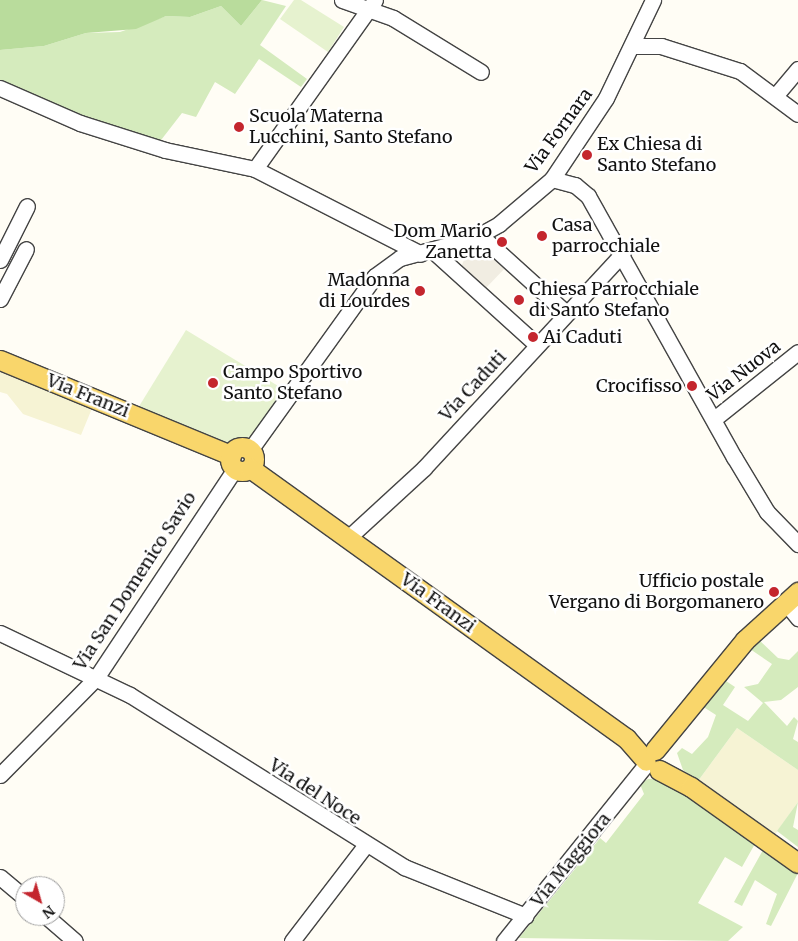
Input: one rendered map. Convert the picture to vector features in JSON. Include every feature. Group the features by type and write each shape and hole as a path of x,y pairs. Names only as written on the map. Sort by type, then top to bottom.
{"main road":[{"name":"Via Franzi","path":"0,360 241,460 798,863"},
{"path":"656,760 692,706 745,640 791,597"}],"street":[{"path":"342,0 373,6 394,15 481,72"},
{"name":"Via Fornara","path":"241,460 375,276 400,258 427,252 480,235 552,179 606,98 633,46 653,0"},
{"path":"255,169 373,6"},
{"path":"633,46 662,46 702,56 740,71 776,95 798,114"},
{"path":"776,95 798,69"},
{"path":"0,88 80,123 156,147 255,169 427,252 537,345"},
{"path":"552,179 575,184 588,196 767,512 798,544"},
{"path":"0,260 27,206"},
{"path":"480,235 566,313"},
{"path":"0,299 26,248"},
{"name":"Via Caduti","path":"348,538 424,468 622,254"},
{"name":"Via Nuova","path":"714,419 798,352"},
{"name":"Via San Domenico Savio","path":"0,775 96,678 241,460"},
{"path":"791,597 798,618"},
{"name":"Via del Noce","path":"0,633 130,695 365,846 404,867 526,916"},
{"name":"Via Maggiora","path":"504,941 636,779 656,760"},
{"path":"292,941 365,846"},
{"path":"0,878 15,890"},
{"path":"58,926 75,941"}],"shaded area":[{"path":"485,243 509,264 483,291 459,272 464,260"},
{"path":"0,368 93,406 81,435 23,414 7,394 0,392"},
{"path":"737,728 798,770 798,802 774,836 698,781"}],"green space":[{"path":"0,0 262,0 241,26 221,6 190,17 166,16 136,29 86,33 44,46 0,50"},
{"path":"262,0 286,6 260,45 307,79 301,87 259,59 235,94 215,82 196,117 182,113 158,144 79,118 0,83 0,50 44,46 86,33 120,32 166,16 190,17 221,6 241,26"},
{"path":"294,0 301,0 344,27 328,52 280,19"},
{"name":"Campo Sportivo Santo Stefano","path":"186,330 288,392 251,436 225,444 138,408"},
{"path":"758,639 778,658 789,660 798,651 798,687 781,700 764,702 787,726 794,717 798,721 793,739 798,742 798,770 737,728 698,781 683,770 677,753 682,748 692,754 708,737 716,715 702,706 723,679 735,687 723,705 748,721 763,703 744,687 758,684 772,664 750,649"},
{"path":"648,779 664,779 756,842 742,867 725,857 698,903 743,927 728,941 519,938 600,838 606,843 644,794 640,784"},
{"path":"798,802 793,827 798,830 798,847 777,831"},
{"path":"763,850 798,873 771,926 766,924 777,894 755,880 742,906 734,902"}],"place":[{"name":"Scuola Materna Lucchini, Santo Stefano","path":"239,127"},
{"name":"Ex Chiesa di Santo Stefano","path":"587,155"},
{"name":"Casa parrocchiale","path":"542,236"},
{"name":"Dom Mario Zanetta","path":"502,242"},
{"name":"Madonna di Lourdes","path":"420,291"},
{"name":"Chiesa Parrocchiale di Santo Stefano","path":"519,300"},
{"name":"Ai Caduti","path":"533,337"},
{"name":"Campo Sportivo Santo Stefano","path":"213,383"},
{"name":"Crocifisso","path":"692,386"},
{"name":"Ufficio postale Vergano di Borgomanero","path":"774,592"}]}
